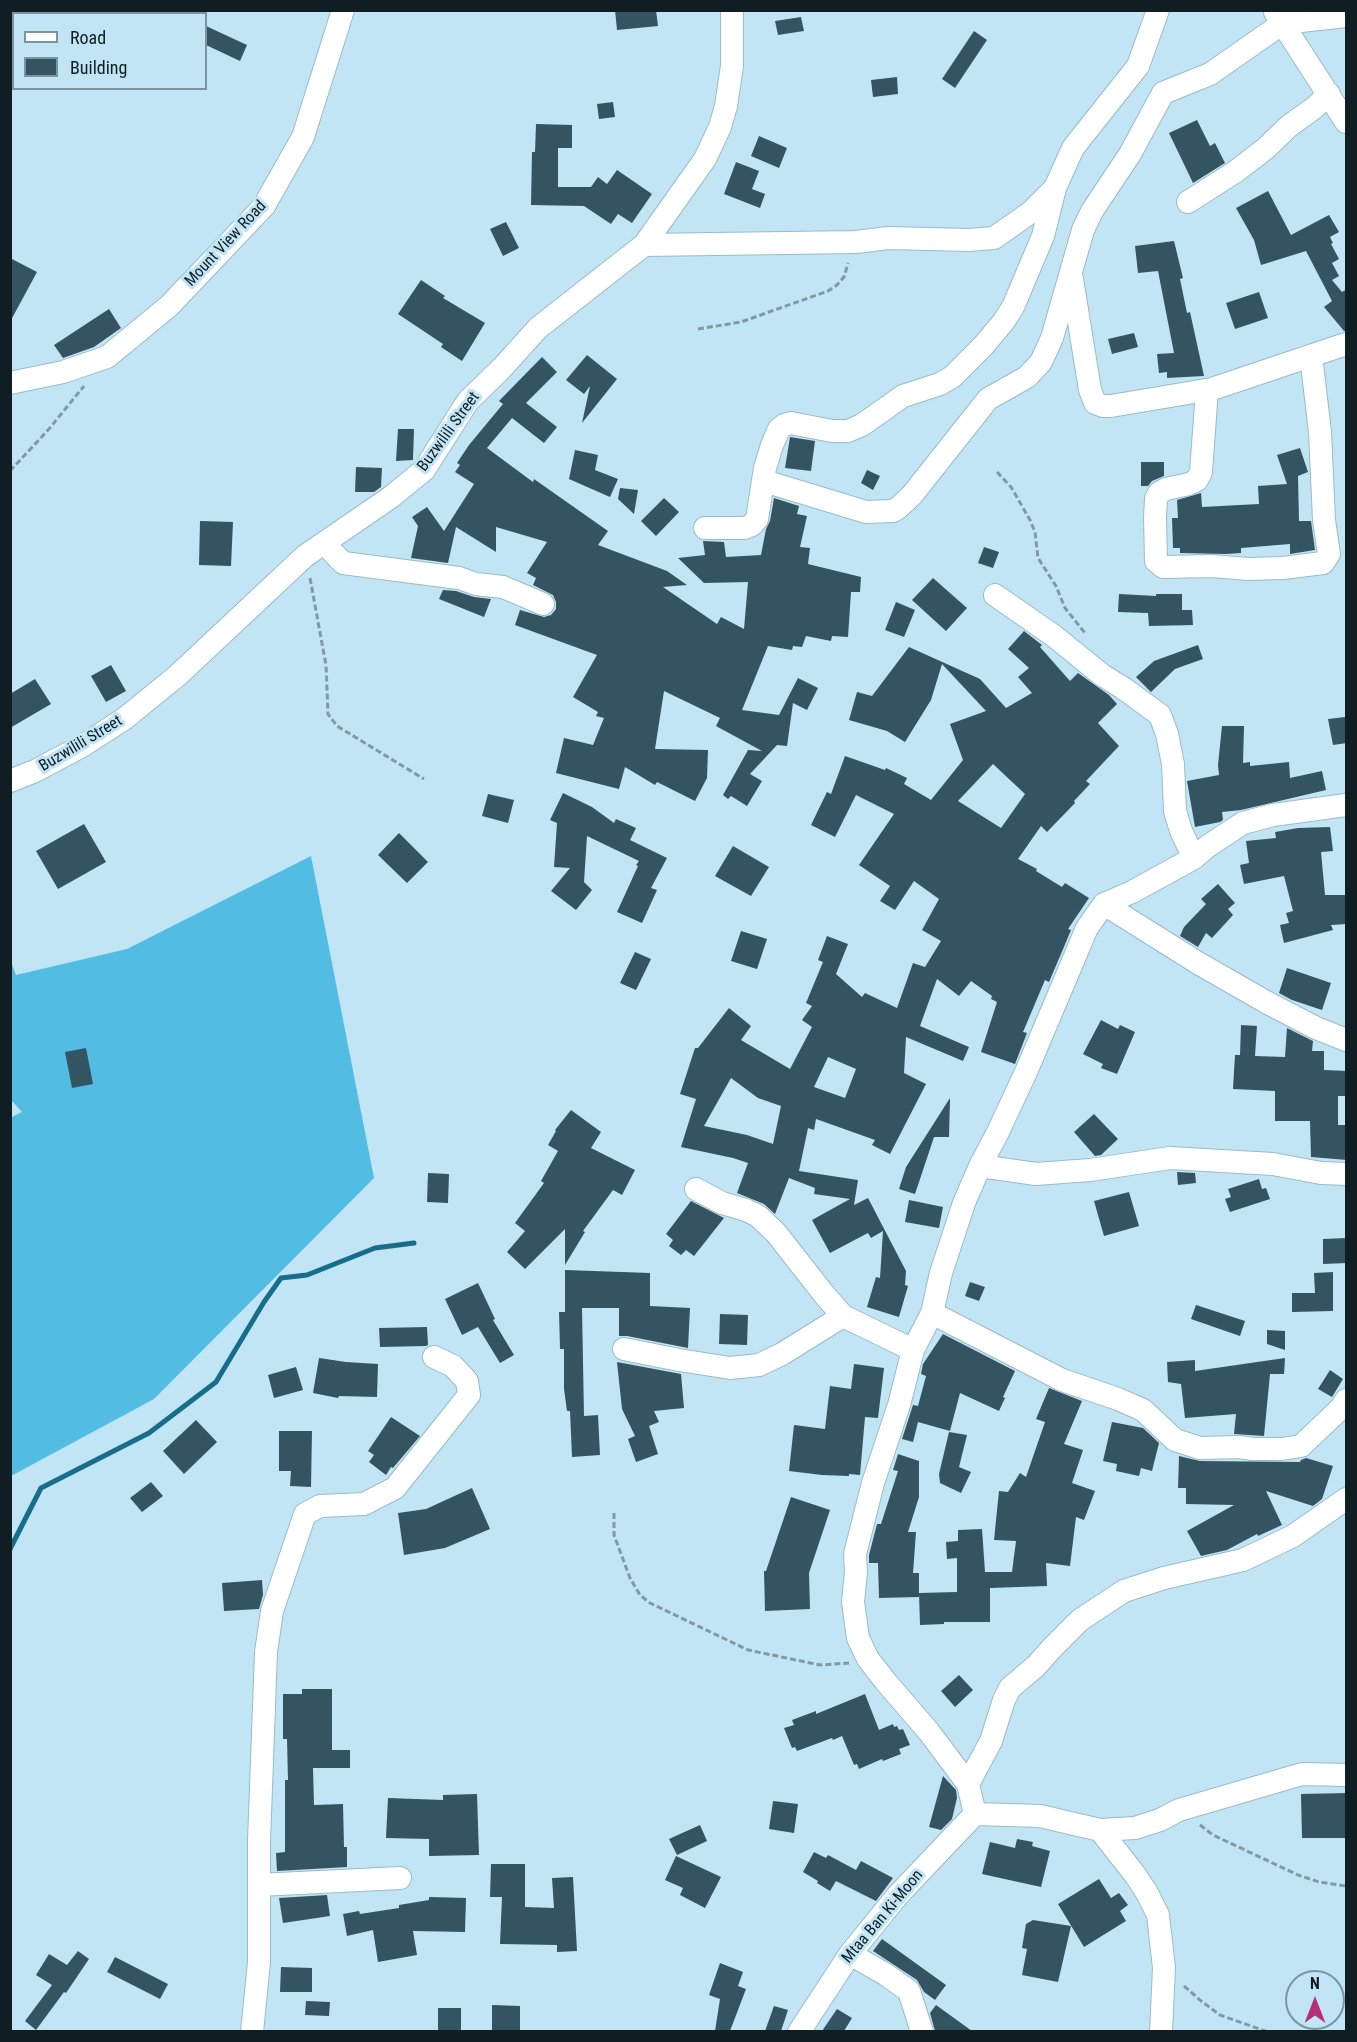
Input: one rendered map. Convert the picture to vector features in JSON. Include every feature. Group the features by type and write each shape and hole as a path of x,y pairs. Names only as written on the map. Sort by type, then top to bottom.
{"street":[{"name":"Mount View Road","path":"10,383 63,372 107,357 170,306 264,206 303,137 343,10"},
{"name":"Buzwilili Street","path":"10,782 82,746 124,719 177,676 305,556 391,497 424,470 468,401 538,328 644,244 705,159 720,127 726,106 732,66 732,10"},
{"path":"705,528 735,529 752,525 757,519 772,445 779,429 784,425 791,423 832,431 848,431 862,425 903,396 940,384 952,377 984,345 1004,321 1012,307 1043,236 1055,188 1073,148 1138,66 1158,10"},
{"path":"764,481 866,512 893,511 898,508 912,495 988,399 1027,377 1041,362 1052,338 1083,230 1092,211 1130,154 1163,93 1210,74 1279,17 1347,16"},
{"path":"1279,17 1347,122"},
{"path":"1188,202 1235,172 1329,94"},
{"path":"644,244 856,242 888,238 969,240 994,238 1031,212 1055,188"},
{"path":"1071,275 1090,390 1095,403 1111,406 1207,390 1347,344"},
{"path":"1207,390 1201,472 1197,480 1166,489 1159,493 1156,499 1156,561 1163,567 1212,566 1248,569 1323,563 1329,554 1324,520 1319,412 1311,356"},
{"path":"324,543 343,563 459,578 476,584 503,587 543,604"},
{"path":"995,595 1160,715 1167,734 1173,764 1175,811 1181,831 1194,858"},
{"path":"1347,805 1273,815 1243,823 1194,858 1132,892 1104,904 1087,928 1016,1092 964,1203 941,1273 932,1313 913,1350 899,1405 873,1483 855,1554 854,1602 858,1638 868,1659 929,1732 968,1784 974,1812 1040,1816 1100,1830 1135,1828 1160,1820 1179,1810 1302,1774 1347,1775"},
{"path":"1104,904 1198,963 1266,1002 1316,1028 1347,1040"},
{"path":"980,1166 1035,1174 1090,1170 1170,1158 1250,1162 1321,1173 1347,1174"},
{"path":"696,1189 722,1203 752,1213 768,1224 843,1316 913,1350"},
{"path":"932,1313 1062,1380 1143,1410 1175,1440 1200,1448 1282,1449 1301,1446 1347,1400"},
{"path":"624,1349 730,1368 759,1365 783,1354 843,1316"},
{"path":"252,2031 259,1962 266,1652 272,1611 305,1514 320,1506 364,1504 395,1488 469,1395 467,1381 453,1366 434,1357"},
{"path":"968,1784 991,1741 1010,1688 1036,1666 1080,1620 1124,1592 1164,1578 1243,1560 1293,1536 1347,1499"},
{"name":"Mtaa Ban Ki-Moon","path":"799,2031 850,1954 898,1895 974,1812"},
{"path":"1100,1830 1147,1893 1158,1915 1164,1968 1161,2031"},
{"path":"259,1886 400,1878"},
{"path":"850,1954 909,1991 921,2031"}],"path":[{"path":"698,329 741,322 828,291 844,277 856,242"},
{"path":"10,471 86,384"},
{"path":"997,472 1011,487 1030,520 1035,532 1038,558 1056,586 1065,608 1086,635"},
{"path":"305,556 326,665 328,714 337,726 424,779"},
{"path":"614,1513 614,1535 630,1578 640,1596 650,1603 748,1650 762,1654 820,1665 868,1659"},
{"path":"1179,1810 1214,1835 1298,1875 1319,1882 1347,1886"},
{"path":"1164,1968 1201,2001 1220,2014 1268,2031"}],"shaded area":[{"path":"311,856 374,1178 154,1399 11,1476 10,1118 22,1112 11,1100 10,959 16,975 127,949"}],"building":[{"path":"615,10 656,10 658,26 617,30"},
{"path":"801,17 804,31 778,35 775,21"},
{"path":"207,26 247,45 240,61 207,45"},
{"path":"974,31 987,40 955,88 942,79"},
{"path":"897,77 898,94 873,97 871,80"},
{"path":"613,102 615,117 599,119 597,104"},
{"path":"1197,120 1210,146 1215,143 1225,163 1193,183 1169,133"},
{"path":"536,124 572,125 572,148 558,148 558,187 591,187 598,177 607,184 617,170 652,194 632,223 618,214 611,224 584,206 531,205 532,152 535,152"},
{"path":"759,136 787,148 779,168 751,156"},
{"path":"736,162 759,171 752,189 765,194 760,208 724,194"},
{"path":"1268,191 1291,235 1329,215 1339,232 1330,237 1339,259 1332,263 1339,276 1332,280 1342,292 1347,289 1347,331 1344,331 1324,307 1332,301 1306,251 1261,265 1254,240 1236,208"},
{"path":"506,222 519,248 503,256 490,229"},
{"path":"1174,241 1183,278 1180,279 1187,313 1190,312 1204,376 1167,378 1167,372 1159,373 1157,354 1174,353 1158,271 1138,273 1135,246"},
{"path":"10,258 37,272 10,322"},
{"path":"421,280 445,296 443,298 485,323 462,361 441,347 443,344 398,314"},
{"path":"1259,292 1268,318 1235,329 1226,303"},
{"path":"109,309 121,328 94,347 63,358 54,345"},
{"path":"1134,333 1138,347 1112,354 1108,339"},
{"path":"587,355 617,379 582,423 590,386 584,394 566,380"},
{"path":"542,357 557,372 526,403 557,427 544,443 512,418 487,448 533,482 534,479 608,531 598,545 667,571 687,585 663,587 717,624 721,617 744,629 748,582 704,583 678,558 705,555 703,541 724,542 726,557 761,555 774,498 799,506 797,514 807,516 800,547 810,548 808,564 861,577 860,592 851,592 848,637 832,636 831,641 806,636 802,647 793,646 792,650 768,646 742,710 779,715 798,678 818,688 807,710 793,703 787,746 777,745 750,774 762,781 747,806 731,796 728,799 723,795 748,750 762,751 716,726 720,718 664,691 655,749 708,750 707,778 695,801 657,782 655,785 625,767 619,789 556,773 564,738 593,745 604,718 596,716 598,712 573,697 597,655 515,625 520,610 544,617 551,615 556,609 553,595 533,585 536,578 527,573 547,542 496,527 496,552 456,527 448,563 411,558 418,526 412,517 427,507 444,531 474,484 455,472 460,465 457,463 503,404 499,401"},
{"path":"398,429 414,429 413,460 396,461"},
{"path":"790,437 815,441 811,471 785,468"},
{"path":"1300,448 1308,472 1298,476 1299,521 1311,521 1315,550 1290,554 1290,544 1241,548 1241,553 1226,554 1180,553 1180,548 1173,548 1172,518 1178,518 1177,500 1201,493 1202,507 1259,504 1258,486 1287,484 1277,455"},
{"path":"575,450 598,455 595,470 618,479 610,497 569,479"},
{"path":"1141,462 1164,462 1164,476 1152,481 1148,486 1141,486"},
{"path":"356,467 382,468 381,487 374,492 355,492"},
{"path":"867,470 880,476 873,490 861,483"},
{"path":"620,488 638,490 634,514 618,499"},
{"path":"664,498 679,512 656,536 641,521"},
{"path":"200,521 233,522 231,566 199,565"},
{"path":"984,547 999,552 993,568 978,563"},
{"path":"933,578 967,608 946,631 912,600"},
{"path":"443,590 491,599 484,617 439,599"},
{"path":"1119,594 1156,596 1156,594 1182,594 1182,610 1192,610 1193,625 1149,626 1148,613 1118,612"},
{"path":"896,602 915,610 904,637 885,630"},
{"path":"1024,631 1042,645 1040,647 1070,681 1078,673 1109,695 1117,704 1098,723 1119,746 1086,781 1090,784 1074,801 1075,803 1047,832 1041,826 1018,859 1062,887 1065,883 1089,898 1068,929 1071,930 1049,982 1045,980 1023,1032 1027,1033 1015,1064 981,1052 997,1002 991,999 992,996 971,981 959,996 937,979 920,1026 969,1047 963,1061 906,1037 904,1073 926,1084 890,1154 872,1145 875,1140 816,1119 814,1130 808,1128 799,1171 858,1180 854,1205 868,1198 906,1271 905,1285 908,1286 899,1317 867,1307 876,1277 880,1278 883,1231 871,1238 868,1233 830,1253 812,1220 850,1199 814,1194 815,1188 789,1178 775,1214 764,1204 737,1193 748,1163 681,1147 696,1099 680,1094 695,1048 698,1048 729,1008 751,1026 741,1040 790,1069 812,1027 802,1020 812,1006 806,1003 823,962 818,960 827,936 848,944 836,974 862,997 865,993 897,1008 913,963 925,967 941,941 922,930 939,899 914,881 895,910 880,901 890,886 859,865 894,814 856,795 835,837 811,825 827,792 831,794 845,756 885,770 886,768 907,778 904,784 931,800 963,760 950,724 986,711 942,664 931,700 905,742 887,731 849,720 857,692 872,696 909,647 980,679 1006,708 1032,693 1018,677 1029,668 1008,649","holes":["993,764 1025,794 1001,828 958,801","828,1057 856,1069 845,1098 814,1087","731,1078 758,1098 781,1106 773,1144 747,1135 704,1126"]},
{"path":"1198,645 1203,659 1175,669 1151,692 1136,677 1154,661"},
{"path":"111,665 126,691 106,702 91,676"},
{"path":"35,679 51,704 10,728 10,694"},
{"path":"1345,717 1347,743 1333,745 1328,719"},
{"path":"1222,726 1244,726 1243,763 1250,762 1250,766 1289,762 1290,778 1322,771 1326,790 1241,810 1222,812 1223,820 1220,822 1195,827 1187,781 1219,775"},
{"path":"563,793 592,807 614,823 616,819 636,828 630,840 667,858 651,888 657,890 642,923 617,912 639,861 587,836 584,882 592,890 576,910 551,891 570,868 554,867 557,823 550,820"},
{"path":"488,794 514,800 508,823 482,816"},
{"path":"84,824 106,862 58,889 36,851"},
{"path":"1330,827 1333,851 1321,852 1325,895 1347,895 1347,924 1331,925 1333,930 1284,943 1280,925 1289,923 1286,913 1293,911 1284,876 1244,884 1240,865 1249,863 1246,841 1276,838 1275,832 1298,828"},
{"path":"399,833 428,862 407,883 378,855"},
{"path":"733,846 769,867 751,896 715,876"},
{"path":"1218,884 1235,903 1228,909 1233,915 1212,938 1206,933 1198,947 1180,936 1184,927 1206,904 1201,899"},
{"path":"741,931 767,939 757,969 731,961"},
{"path":"635,952 651,959 636,990 620,983"},
{"path":"1287,968 1331,983 1322,1010 1279,993"},
{"path":"1101,1020 1118,1029 1120,1025 1135,1032 1117,1074 1101,1068 1103,1064 1083,1054"},
{"path":"1241,1025 1257,1026 1255,1056 1285,1057 1287,1028 1313,1041 1312,1051 1324,1051 1324,1070 1347,1071 1347,1096 1338,1096 1338,1125 1347,1125 1347,1160 1311,1157 1310,1121 1275,1121 1275,1091 1233,1089 1235,1055 1240,1055"},
{"path":"86,1048 93,1084 72,1088 65,1052"},
{"path":"950,1098 949,1137 934,1137 915,1194 899,1189 906,1167"},
{"path":"571,1110 601,1132 591,1148 635,1170 622,1195 613,1190 583,1231 585,1232 565,1265 565,1229 525,1269 507,1252 525,1231 515,1223 544,1183 541,1181 558,1151 548,1145 555,1130"},
{"path":"1094,1114 1118,1139 1101,1155 1095,1156 1074,1132"},
{"path":"1177,1172 1195,1173 1196,1183 1178,1185"},
{"path":"428,1173 449,1174 448,1203 427,1202"},
{"path":"1259,1179 1262,1189 1266,1188 1270,1199 1230,1212 1225,1199 1231,1197 1228,1189"},
{"path":"1129,1192 1139,1226 1104,1236 1094,1201"},
{"path":"909,1200 943,1207 939,1228 905,1222"},
{"path":"691,1201 724,1218 694,1256 686,1250 681,1255 669,1246 673,1240 666,1234"},
{"path":"1347,1238 1347,1263 1323,1264 1323,1239"},
{"path":"565,1270 650,1273 650,1306 690,1308 688,1348 619,1336 619,1308 582,1308 584,1416 598,1415 600,1455 572,1457 570,1411 567,1411 564,1389 564,1349 560,1349 559,1312 565,1312"},
{"path":"1333,1272 1333,1311 1292,1312 1292,1293 1315,1293 1314,1273"},
{"path":"970,1282 985,1287 979,1301 965,1296"},
{"path":"478,1283 495,1319 493,1320 514,1355 500,1363 478,1327 462,1335 445,1299"},
{"path":"1196,1305 1245,1321 1240,1336 1191,1319"},
{"path":"720,1314 748,1315 747,1345 719,1344"},
{"path":"427,1327 428,1345 426,1346 380,1347 379,1328"},
{"path":"1267,1330 1285,1331 1285,1350 1267,1344"},
{"path":"943,1334 1015,1371 1003,1397 1005,1398 999,1411 960,1393 950,1431 918,1422 913,1442 902,1439 913,1405 918,1406 926,1376 921,1374 923,1364"},
{"path":"319,1358 378,1364 377,1397 339,1396 338,1398 313,1393"},
{"path":"1285,1358 1284,1374 1270,1374 1264,1436 1234,1434 1236,1414 1185,1418 1181,1384 1168,1382 1167,1362 1195,1360 1195,1371"},
{"path":"617,1362 681,1374 684,1408 654,1411 659,1422 649,1426 658,1454 636,1462 628,1439 635,1436 622,1409"},
{"path":"854,1364 884,1368 878,1418 865,1417 860,1475 822,1475 789,1471 794,1425 825,1429 830,1386 851,1389"},
{"path":"296,1367 303,1390 274,1398 268,1375"},
{"path":"1330,1370 1343,1379 1332,1397 1318,1389"},
{"path":"1049,1388 1082,1401 1064,1444 1083,1450 1072,1483 1095,1491 1084,1520 1076,1517 1070,1566 1046,1563 1047,1586 990,1588 990,1622 944,1622 944,1624 920,1625 919,1593 957,1592 957,1558 947,1559 946,1542 958,1541 958,1530 982,1529 985,1572 1012,1572 1016,1541 994,1540 999,1491 1008,1492 1020,1473 1026,1477 1045,1422 1036,1419"},
{"path":"391,1417 420,1436 386,1475 369,1462 374,1455 368,1451"},
{"path":"196,1420 217,1442 184,1474 163,1451"},
{"path":"1112,1422 1143,1428 1159,1443 1152,1471 1141,1468 1139,1476 1116,1471 1117,1464 1103,1461"},
{"path":"279,1431 312,1431 311,1487 290,1486 291,1471 279,1471"},
{"path":"949,1432 967,1435 959,1467 971,1472 961,1493 940,1483 939,1474"},
{"path":"898,1454 919,1461 919,1497 908,1532 916,1532 913,1573 919,1573 919,1597 879,1598 878,1563 869,1563 869,1555 877,1524 881,1524 898,1471 893,1470"},
{"path":"1179,1456 1200,1461 1300,1462 1306,1458 1333,1466 1322,1499 1313,1506 1266,1491 1282,1525 1258,1536 1257,1534 1227,1550 1201,1556 1187,1531 1234,1505 1186,1504 1186,1488 1178,1488"},
{"path":"151,1482 163,1496 142,1512 130,1498"},
{"path":"472,1488 490,1529 445,1548 404,1555 398,1513 426,1509"},
{"path":"791,1497 830,1510 809,1573 810,1609 765,1611 764,1571 766,1571"},
{"path":"262,1580 263,1595 259,1609 224,1611 222,1583"},
{"path":"959,1675 973,1690 955,1707 941,1691"},
{"path":"302,1689 332,1689 332,1750 350,1750 350,1768 313,1768 314,1805 343,1804 347,1867 277,1871 276,1853 285,1852 285,1780 288,1780 287,1739 283,1739 283,1694 302,1694"},
{"path":"865,1694 879,1730 893,1724 899,1730 903,1729 910,1745 899,1749 901,1754 859,1769 857,1764 854,1765 842,1736 797,1751 795,1747 792,1748 784,1728 794,1725 792,1720 816,1711 816,1714"},
{"path":"943,1776 956,1790 957,1798 952,1819 941,1830 929,1827"},
{"path":"1347,1793 1347,1838 1302,1838 1301,1794"},
{"path":"477,1794 479,1855 429,1856 429,1839 386,1838 388,1798 443,1800 443,1795"},
{"path":"773,1801 798,1804 794,1833 769,1829"},
{"path":"700,1825 707,1841 677,1855 669,1839"},
{"path":"1017,1839 1033,1842 1032,1846 1050,1851 1041,1887 982,1874 990,1842 1015,1848"},
{"path":"814,1852 826,1858 828,1855 856,1870 861,1861 893,1878 876,1901 836,1881 830,1891 803,1872"},
{"path":"676,1856 721,1877 705,1908 680,1895 683,1888 665,1880"},
{"path":"491,1864 525,1864 525,1907 554,1908 552,1878 573,1877 577,1951 557,1952 557,1945 500,1944 502,1897 490,1897"},
{"path":"1099,1879 1111,1898 1119,1893 1128,1905 1120,1911 1126,1921 1084,1947 1058,1904"},
{"path":"327,1895 330,1916 283,1923 279,1898"},
{"path":"429,1897 466,1898 465,1932 413,1931 417,1955 378,1962 373,1930 347,1936 343,1914 359,1911 360,1914 399,1908 399,1905 429,1900"},
{"path":"1033,1920 1071,1926 1058,1982 1022,1975 1027,1949 1022,1948 1026,1924"},
{"path":"882,1939 946,1985 935,2000 924,1992 917,1980 873,1951"},
{"path":"78,1951 89,1959 66,1993 64,1992 36,2030 25,2021 52,1985 36,1975 49,1954 67,1965"},
{"path":"115,1957 168,1984 160,1999 107,1972"},
{"path":"720,1963 743,1972 738,1986 746,1989 730,2031 715,2031 720,1999 709,1995"},
{"path":"281,1967 312,1968 312,1992 280,1992"},
{"path":"306,2001 330,2002 329,2016 305,2015"},
{"path":"492,2005 520,2006 520,2030 492,2030"},
{"path":"936,2005 972,2031 935,2031 930,2013"},
{"path":"774,2006 788,2010 781,2031 765,2031"},
{"path":"438,2008 461,2008 461,2031 438,2031"},
{"path":"837,2009 852,2018 844,2031 822,2031"}],"waterway":[{"path":"10,1549 41,1488 149,1433 216,1382 281,1278 307,1275 375,1248 414,1243"}]}
